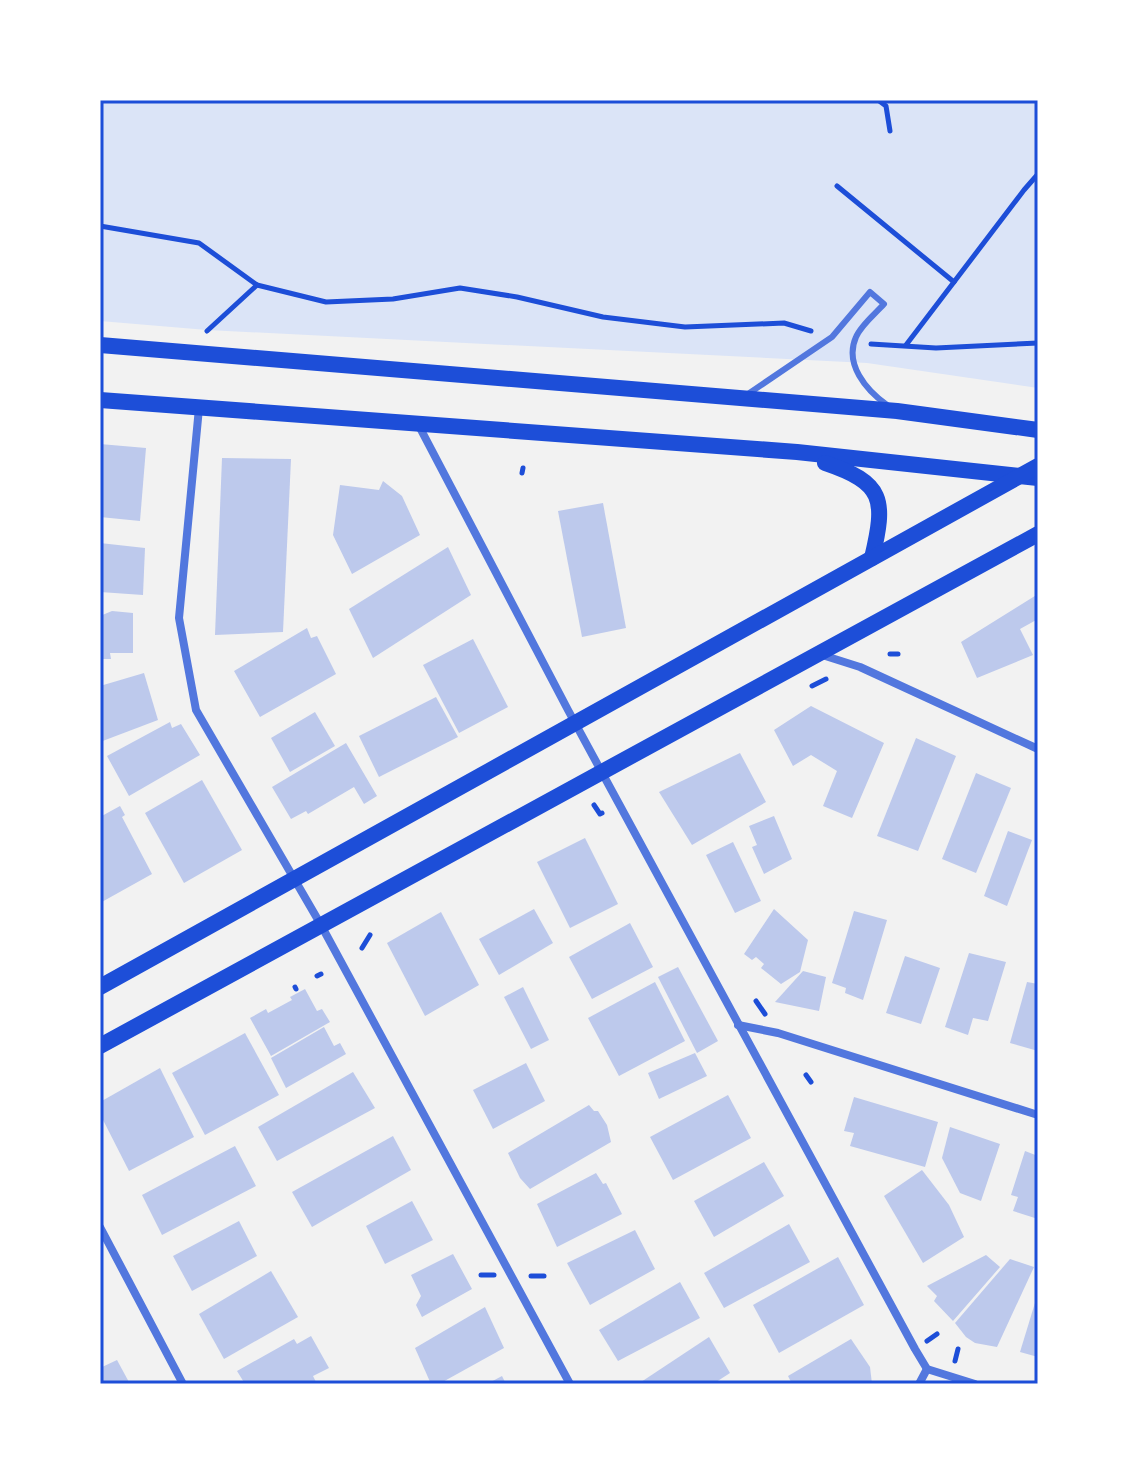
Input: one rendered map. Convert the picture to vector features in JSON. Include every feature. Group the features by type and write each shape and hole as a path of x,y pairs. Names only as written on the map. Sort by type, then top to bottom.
{"main road":[{"path":"100,345 897,411 1038,430"},
{"path":"100,400 797,452 1038,478"},
{"path":"797,452 850,471 869,484 876,494 881,519 872,558"},
{"path":"100,987 1038,466"},
{"path":"100,1046 1038,534"}],"street":[{"path":"199,408 179,618 196,710 321,925 570,1384"},
{"path":"419,426 575,723 927,1369 975,1384"},
{"path":"819,654 860,667 1038,749"},
{"path":"738,1025 778,1033 1038,1115"},
{"path":"100,1227 183,1384"},
{"path":"919,1384 927,1369"}],"lane":[{"path":"742,398 832,337 870,292 884,304 857,334 851,351 859,377 869,392 897,411"}],"path":[{"path":"878,100 886,106 890,131"},
{"path":"906,346 1038,174"},
{"path":"837,186 954,282"},
{"path":"100,226 199,243 257,285 326,302 393,299 460,288 517,297 603,317 685,327 784,323 832,337"},
{"path":"207,332 257,285"},
{"path":"854,343 936,348 1038,343"},
{"path":"890,654 898,654"},
{"path":"812,686 826,679"},
{"path":"594,805 600,814"},
{"path":"362,948 370,935"},
{"path":"806,1075 811,1082"}],"shaded area":[{"path":"100,100 1038,100 1038,388 867,363 207,330 100,321"}],"building":[{"path":"100,444 146,448 140,521 100,517"},
{"path":"222,458 291,459 283,632 215,635"},
{"path":"383,481 402,496 420,535 352,574 333,535 340,485 379,490"},
{"path":"603,503 626,628 582,637 558,511"},
{"path":"100,543 145,548 143,595 100,592"},
{"path":"448,547 471,595 373,658 349,609"},
{"path":"1038,594 1038,619 1020,629 1033,655 977,678 961,642"},
{"path":"112,611 133,613 133,653 110,653 111,659 100,659 100,616"},
{"path":"307,628 311,638 317,636 336,674 260,717 234,671"},
{"path":"473,639 508,707 459,733 423,665"},
{"path":"144,673 158,720 100,742 100,686"},
{"path":"436,697 458,737 379,777 359,736"},
{"path":"811,706 884,743 852,818 823,806 837,771 811,755 793,766 774,730"},
{"path":"315,712 335,746 290,772 271,738"},
{"path":"170,722 172,728 181,724 200,755 129,796 107,756"},
{"path":"916,738 956,756 918,851 877,836"},
{"path":"346,743 377,796 364,804 354,787 308,814 306,811 291,819 272,787"},
{"path":"740,753 766,802 692,845 659,792"},
{"path":"976,773 1011,788 976,873 942,859"},
{"path":"202,780 242,850 184,883 145,813"},
{"path":"120,806 125,815 122,817 152,874 100,903 100,817"},
{"path":"774,816 792,859 764,874 752,847 757,845 749,826"},
{"path":"1008,831 1032,840 1007,906 984,896"},
{"path":"585,838 618,904 570,928 537,862"},
{"path":"733,842 761,901 735,913 706,855"},
{"path":"534,909 553,943 499,975 479,939"},
{"path":"774,909 808,940 800,972 781,984 761,968 764,964 756,957 752,960 744,954"},
{"path":"854,911 887,920 863,1000 845,993 846,988 832,983"},
{"path":"441,912 479,985 425,1016 387,943"},
{"path":"630,923 653,967 592,999 569,957"},
{"path":"969,953 1006,962 988,1021 973,1018 968,1035 945,1027"},
{"path":"905,956 940,968 921,1024 886,1013"},
{"path":"678,967 718,1041 697,1053 658,977"},
{"path":"803,971 826,977 819,1011 775,1002"},
{"path":"655,982 685,1041 619,1076 588,1018"},
{"path":"1027,982 1038,984 1038,1051 1010,1043"},
{"path":"523,987 549,1040 531,1049 504,997"},
{"path":"305,989 317,1011 322,1009 330,1022 271,1056 250,1018 266,1009 268,1013"},
{"path":"324,1027 334,1046 340,1043 346,1054 286,1088 271,1058"},
{"path":"245,1033 279,1095 205,1135 172,1073"},
{"path":"695,1053 707,1076 659,1099 648,1073"},
{"path":"526,1063 545,1101 493,1129 473,1090"},
{"path":"160,1068 194,1137 129,1171 100,1114 100,1102"},
{"path":"353,1072 375,1108 277,1161 258,1127"},
{"path":"728,1095 751,1138 673,1180 650,1137"},
{"path":"854,1097 938,1122 925,1167 850,1146 854,1133 844,1131"},
{"path":"589,1105 598,1111 607,1125 611,1142 530,1189 520,1178 508,1153"},
{"path":"950,1127 1000,1144 981,1201 960,1193 942,1158"},
{"path":"393,1136 411,1170 312,1227 292,1192"},
{"path":"235,1146 256,1186 162,1235 142,1195"},
{"path":"1025,1151 1038,1156 1038,1219 1013,1211 1018,1197 1011,1195"},
{"path":"764,1162 784,1196 714,1237 694,1201"},
{"path":"922,1170 949,1205 964,1237 923,1263 884,1196"},
{"path":"596,1173 603,1184 606,1183 622,1214 557,1247 537,1204"},
{"path":"412,1201 433,1240 385,1264 366,1226"},
{"path":"239,1221 257,1256 192,1291 173,1256"},
{"path":"789,1224 810,1262 724,1308 704,1273"},
{"path":"635,1230 655,1269 590,1305 567,1263"},
{"path":"453,1254 472,1289 422,1317 416,1305 421,1296 411,1275"},
{"path":"986,1255 1000,1267 953,1321 934,1301 937,1296 927,1286"},
{"path":"838,1257 864,1305 779,1353 753,1305"},
{"path":"1010,1259 1034,1267 997,1347 975,1343 955,1323"},
{"path":"271,1271 298,1317 224,1359 199,1314"},
{"path":"680,1282 700,1318 618,1361 599,1330"},
{"path":"1038,1293 1038,1357 1020,1352"},
{"path":"485,1307 504,1348 439,1384 431,1384 415,1348"},
{"path":"311,1336 329,1368 313,1376 317,1384 245,1384 237,1371 294,1339 297,1344"},
{"path":"709,1337 730,1373 713,1384 638,1384"},
{"path":"851,1339 870,1367 872,1384 792,1384 788,1376"},
{"path":"117,1360 130,1384 100,1384 100,1368"},
{"path":"502,1376 506,1384 487,1384"}]}
